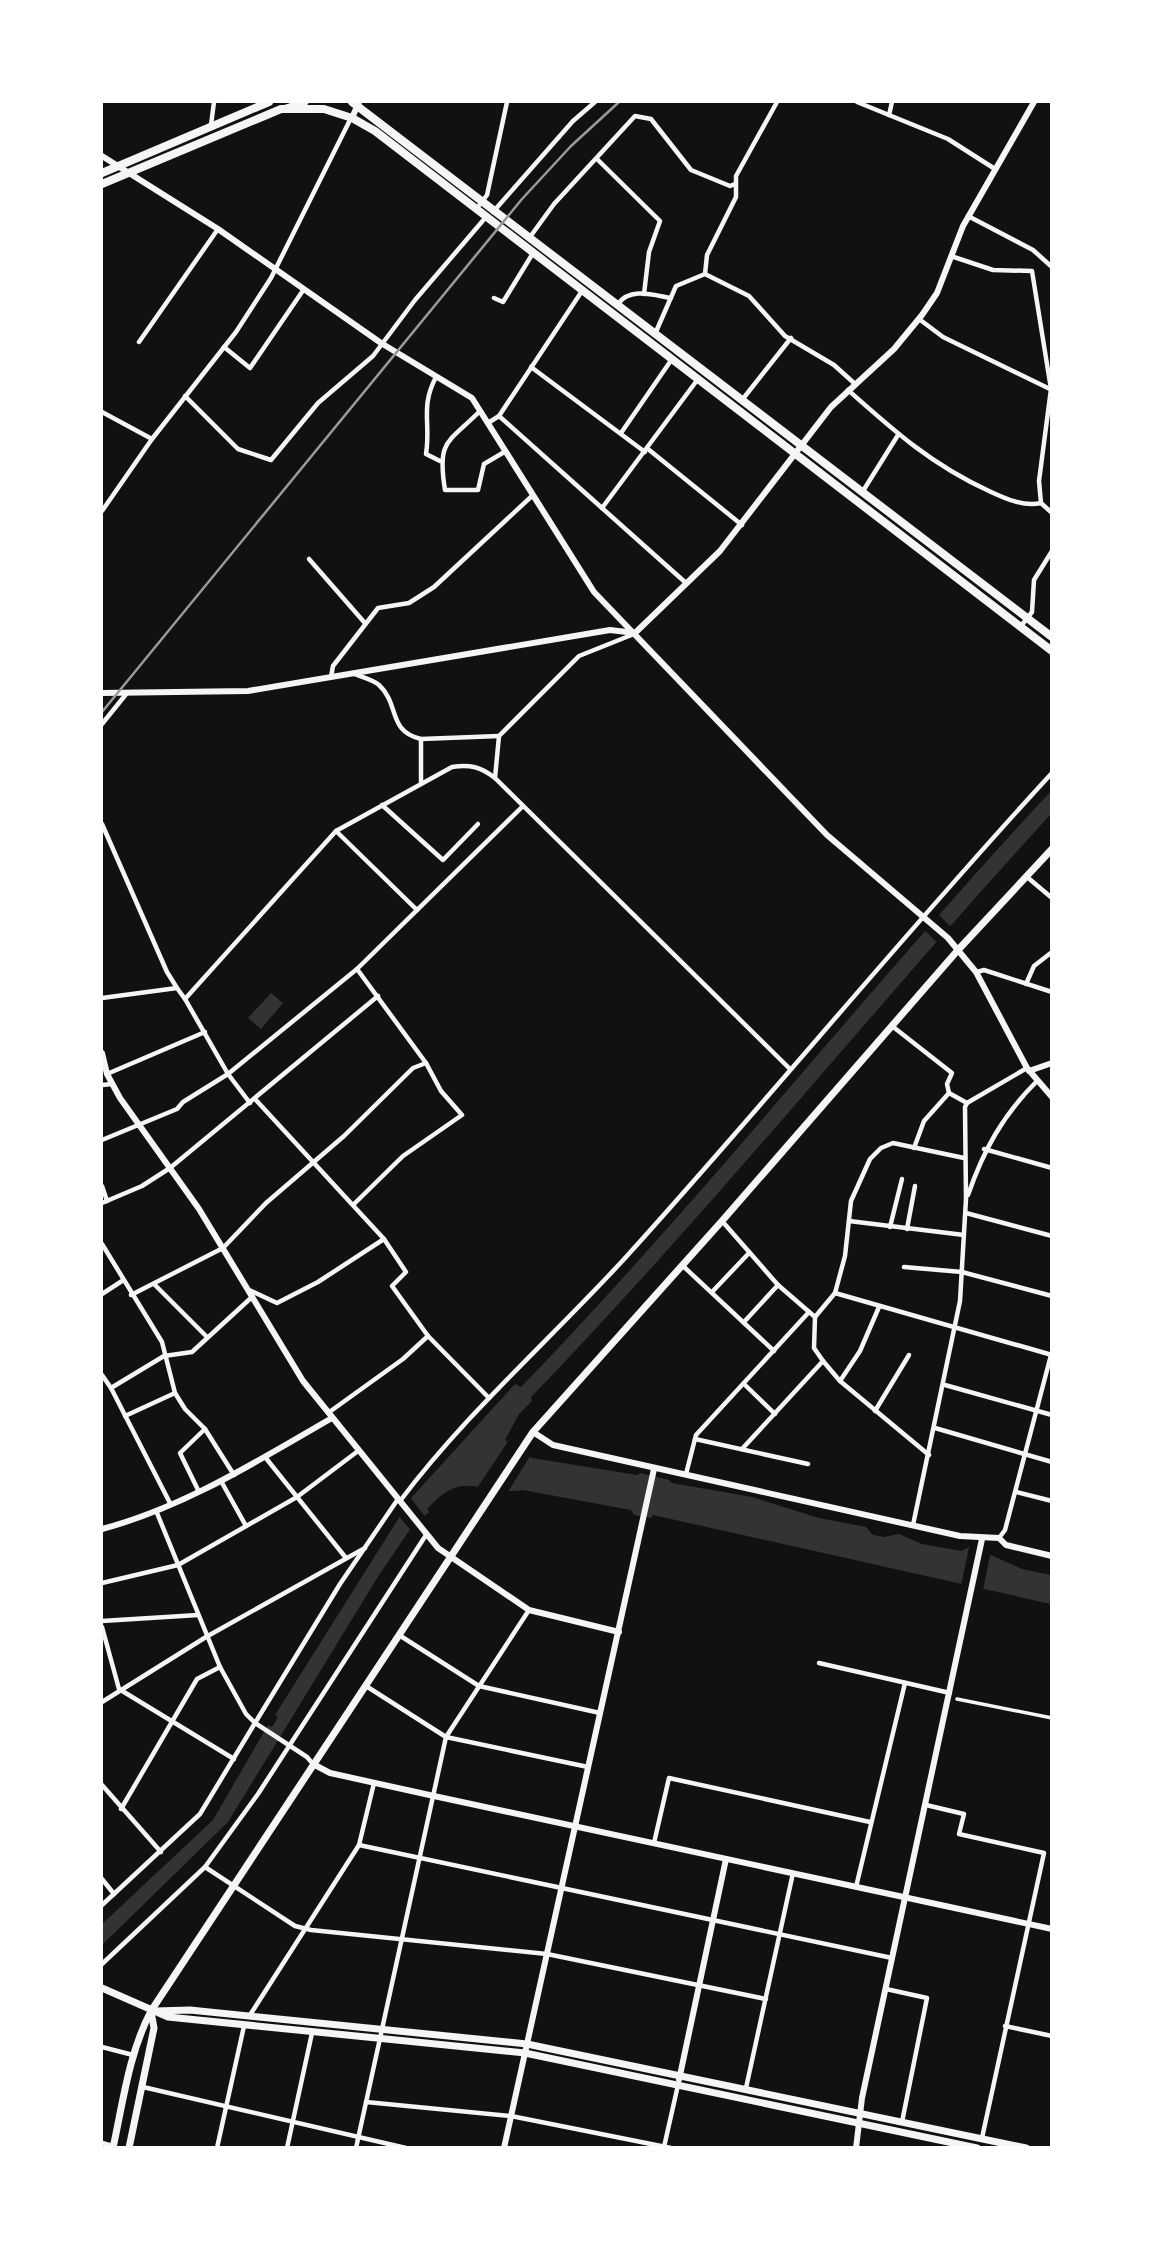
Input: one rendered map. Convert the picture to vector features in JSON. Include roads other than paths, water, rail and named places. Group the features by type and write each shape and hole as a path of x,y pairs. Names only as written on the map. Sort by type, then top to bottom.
{"main road":[{"path":"102,173 264,102"},
{"path":"253,106 269,102"},
{"path":"102,184 281,109 305,102"},
{"path":"356,103 480,204 487,216 534,253 698,379 862,492 1052,638"},
{"path":"281,109 308,107 352,118 480,204 495,211 742,400 798,449 1052,651"},
{"path":"114,2147 133,2055 140,2032 151,2011 533,1432 722,1222 958,950 1052,849"},
{"path":"102,1988 151,2011 190,2020 312,2033 380,2034"},
{"path":"151,2011 180,2009 380,2034 526,2048 746,2088 1026,2147"},
{"path":"130,2147 154,2028 151,2011"},
{"path":"526,2048 678,2085 860,2123 928,2141 977,2147"}],"street":[{"path":"211,125 214,102"},
{"path":"480,204 487,195 507,102"},
{"path":"185,397 205,413 207,419 238,449 271,460 318,403 361,369 487,216 495,211 564,131 595,102"},
{"path":"705,274 707,255 736,197 736,176 777,102"},
{"path":"857,102 948,139 995,169"},
{"path":"889,115 892,102"},
{"path":"495,778 499,736 579,656 635,633 687,584 742,525 798,449 848,389 894,349 919,319 937,293 968,216 1034,102"},
{"path":"102,511 152,439 224,347 275,269 352,118 356,103"},
{"path":"530,237 554,204 598,160 635,116 651,119 691,170 730,186 735,184"},
{"path":"102,156 218,229 381,343 472,398 591,587 827,835 948,938 976,972 1028,1070 1052,1097"},
{"path":"598,160 660,221 649,252 644,294"},
{"path":"968,216 1033,250 1052,267"},
{"path":"139,342 218,229"},
{"path":"494,298 503,302 534,253"},
{"path":"951,256 993,270 1032,271 1051,389 1039,481 1041,503"},
{"path":"655,334 671,298 682,282 705,274 749,296 791,338 834,365 854,383"},
{"path":"224,347 250,368 304,289"},
{"path":"488,423 499,416 583,290"},
{"path":"617,304 624,296 644,294 671,298"},
{"path":"919,319 955,344 1051,389"},
{"path":"742,400 791,338"},
{"path":"621,433 672,359"},
{"path":"531,367 647,451 742,525"},
{"path":"436,377 427,394 425,407 429,440 426,454 440,461"},
{"path":"602,508 698,379"},
{"path":"848,389 898,435 959,477 1009,500 1041,503 1052,513"},
{"path":"481,410 444,444 440,461 445,490 478,490 484,464 506,451"},
{"path":"102,412 152,439"},
{"path":"499,416 687,584"},
{"path":"862,492 898,435"},
{"path":"331,677 333,666 364,622 378,608 409,603 434,587 533,495"},
{"path":"1021,627 1032,612 1034,580 1052,551"},
{"path":"309,559 364,622"},
{"path":"102,693 248,691 610,630 635,633"},
{"path":"353,673 378,684 401,730 421,739 499,736"},
{"path":"102,724 127,693"},
{"path":"421,739 421,782"},
{"path":"185,999 336,831 421,782 460,765 483,768 495,778 790,1069"},
{"path":"102,1905 200,1814 258,1725 365,1547 401,1502 489,1398 626,1256 1052,773"},
{"path":"382,804 443,859 478,824"},
{"path":"102,1140 177,1110 183,1102 228,1074 357,969 523,806"},
{"path":"102,824 167,972 228,1074 315,1162 384,1239 406,1272 392,1286 428,1336 489,1398"},
{"path":"336,831 417,910"},
{"path":"1026,876 1052,898"},
{"path":"1026,984 1034,966 1052,952"},
{"path":"354,1204 403,1156 463,1115 441,1091 426,1063 357,969"},
{"path":"976,972 984,970 1052,992"},
{"path":"102,998 177,988"},
{"path":"102,1186 104,1202 142,1186 170,1168 378,996"},
{"path":"892,1026 952,1073 947,1084 949,1093 967,1103"},
{"path":"107,1074 205,1032"},
{"path":"102,1053 112,1084 223,1248 299,1374 424,1532 449,1558 530,1610 619,1632"},
{"path":"131,1295 223,1248 266,1203 315,1162 413,1068 426,1063"},
{"path":"967,1103 1028,1070 1052,1063"},
{"path":"967,1199 984,1149 999,1125 1037,1081"},
{"path":"102,1084 112,1084"},
{"path":"914,1147 924,1121 949,1093"},
{"path":"913,1525 956,1328 967,1199 964,1158 967,1103"},
{"path":"929,1455 840,1381 823,1361 814,1348 815,1317 835,1293 845,1256 851,1200 870,1159 881,1147 893,1143 964,1158"},
{"path":"984,1149 1052,1168"},
{"path":"890,1227 902,1179"},
{"path":"907,1229 915,1186"},
{"path":"966,1213 1052,1236"},
{"path":"849,1221 964,1235"},
{"path":"722,1222 778,1285 815,1317"},
{"path":"247,1290 277,1303 318,1282 384,1239"},
{"path":"102,1244 122,1281 162,1342 175,1393 185,1409 205,1429 234,1475"},
{"path":"712,1292 749,1253"},
{"path":"683,1266 774,1351"},
{"path":"904,1267 962,1272 1052,1296"},
{"path":"102,1294 122,1281"},
{"path":"154,1283 207,1337"},
{"path":"744,1322 778,1285"},
{"path":"835,1293 1051,1354 1016,1492 1005,1530 999,1538"},
{"path":"111,1388 164,1356 192,1352 252,1297"},
{"path":"840,1381 860,1351 879,1307"},
{"path":"686,1475 695,1439 809,1312"},
{"path":"102,1529 157,1513 265,1457 330,1416 428,1336"},
{"path":"876,1411 909,1355"},
{"path":"742,1449 823,1361"},
{"path":"102,1375 171,1506"},
{"path":"744,1384 775,1413"},
{"path":"944,1385 1052,1415"},
{"path":"125,1416 175,1393"},
{"path":"935,1428 1052,1462"},
{"path":"199,1493 180,1453 205,1429"},
{"path":"533,1432 553,1445 654,1471 686,1475 982,1539 999,1538 1006,1545 1052,1556"},
{"path":"695,1439 808,1464"},
{"path":"102,1584 178,1565 297,1497 358,1451"},
{"path":"265,1457 346,1558"},
{"path":"504,2147 654,1471"},
{"path":"222,1481 246,1526"},
{"path":"1016,1492 1052,1501"},
{"path":"157,1513 206,1637 246,1714 323,1771 1052,1929"},
{"path":"102,1964 205,1867 424,1532"},
{"path":"856,2147 886,1989 982,1539"},
{"path":"102,1702 206,1637 365,1547"},
{"path":"356,2147 446,1737 530,1610"},
{"path":"102,1620 198,1615"},
{"path":"102,1627 119,1689 234,1759"},
{"path":"399,1635 479,1686 601,1713"},
{"path":"102,1657 109,1653"},
{"path":"819,1663 950,1693"},
{"path":"121,1809 197,1679 220,1667"},
{"path":"856,1886 905,1683"},
{"path":"366,1686 446,1737 589,1767"},
{"path":"957,1699 1052,1718"},
{"path":"654,1844 669,1778 870,1822"},
{"path":"249,2016 359,1845 374,1783"},
{"path":"102,1784 160,1852"},
{"path":"926,1805 964,1814 959,1834 1044,1853 982,2138"},
{"path":"359,1845 893,1958"},
{"path":"664,2147 726,1859"},
{"path":"205,1867 304,1929 548,1954 766,1999"},
{"path":"746,2088 793,1873"},
{"path":"102,1879 114,1894"},
{"path":"886,1989 928,1998 902,2122"},
{"path":"217,2147 244,2025"},
{"path":"1005,2025 1052,2036"},
{"path":"287,2147 312,2033"},
{"path":"102,2047 133,2055"},
{"path":"143,2087 406,2147"},
{"path":"366,2102 511,2116 671,2147"},
{"path":"102,2143 114,2147"}],"railway":[{"path":"102,712 522,199 571,146 619,102"}]}
